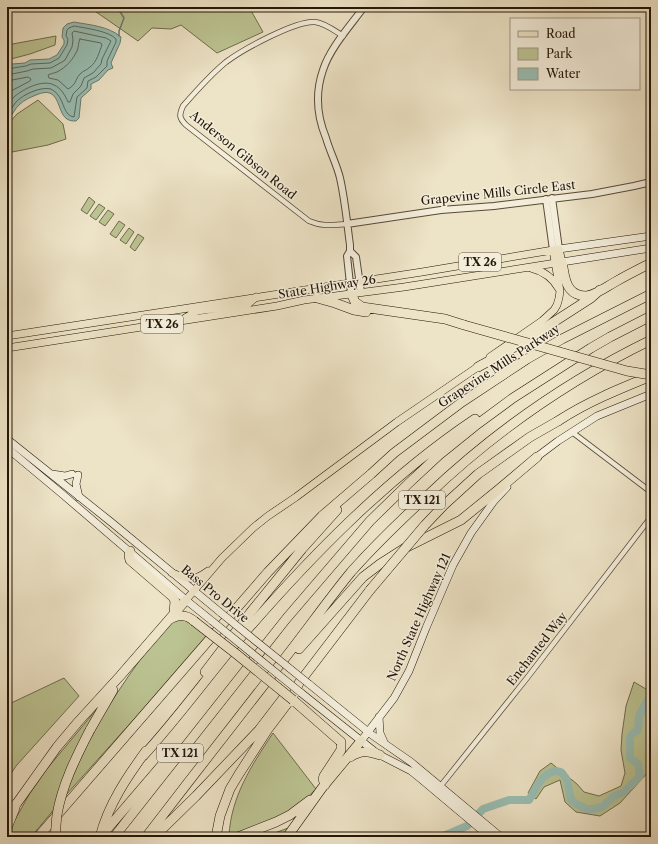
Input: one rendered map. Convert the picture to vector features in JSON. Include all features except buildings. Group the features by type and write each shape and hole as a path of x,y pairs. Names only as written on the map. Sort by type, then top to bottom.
{"highway":[{"path":"559,263 569,288 579,295 586,296 651,263"},
{"path":"478,366 518,345 591,298 600,290"},
{"path":"352,294 355,302 362,307 445,319 627,371 651,376"},
{"name":"Grapevine Mills Parkway","path":"371,474 394,453 462,402 527,359 562,339 651,294"},
{"path":"317,298 360,311 401,313"},
{"name":"TX 121","path":"114,837 286,619 370,521 409,483 445,450 513,398 597,344 651,316"},
{"name":"TX 121","path":"146,837 351,573 399,521 466,461 500,433 588,374 651,340"},
{"path":"216,837 218,823 230,789 238,774 268,729 370,590 444,505 478,474 530,437 576,410 612,392 651,376"},
{"path":"198,685 288,584 364,507 461,428 491,408 513,398"},
{"path":"286,657 298,650 359,582 374,568 405,548 461,520 537,457"},
{"path":"100,837 112,804 119,790 143,756 250,614 302,549 371,474"},
{"path":"39,837 268,572 322,516 371,474"},
{"path":"130,551 130,560 174,596 174,613"},
{"path":"7,815 57,746 186,600"},
{"path":"167,621 176,616 187,616 293,700 341,742 341,750 324,776 324,787"},
{"path":"100,837 230,683 246,669"},
{"path":"55,837 57,815 75,760 120,676"},
{"path":"154,837 196,796 259,730 289,691 299,687"},
{"path":"287,837 324,787 361,741"},
{"path":"347,759 361,751 380,755"},
{"path":"238,837 290,815 324,787"},
{"path":"7,828 17,803"}],"main road":[{"name":"State Highway 26","path":"7,336 556,249 651,236"},
{"name":"State Highway 26","path":"7,348 133,329 317,298 404,287 651,248"},
{"path":"186,600 234,546 268,516 397,422 548,316 557,305 560,291 559,263 556,249"},
{"path":"529,267 539,270 548,276 556,284 560,291"},
{"path":"262,308 264,301 283,297 301,290"},
{"path":"181,320 197,312 248,304 256,297"},
{"path":"60,328 61,339"},
{"name":"North State Highway 121","path":"361,741 394,698 410,671 453,564 471,533 494,501 537,457 558,441 597,416 651,394"},
{"name":"Bass Pro Drive","path":"7,439 368,732 411,762 438,789"},
{"name":"Bass Pro Drive","path":"7,448 186,600 299,687 361,741 380,755 411,771 438,789"},
{"path":"52,474 65,476 75,474 79,497"},
{"path":"172,573 193,579 203,575 214,567"},
{"path":"379,717 380,733 385,744"},
{"path":"438,789 486,829 501,837"},
{"path":"486,829 490,837"}],"street":[{"path":"352,294 348,256 350,251 340,179 319,116 317,98 326,61 364,7"},
{"name":"Anderson Gibson Road","path":"343,36 325,25 315,22 303,23 289,27 227,61 204,82 183,106 180,116 181,120 186,125 309,221 328,226 347,224"},
{"name":"Grapevine Mills Circle East","path":"347,224 441,210 494,206 592,194 651,182"},
{"path":"549,199 556,249"},
{"path":"350,251 356,257 361,292"},
{"path":"572,432 651,492"},
{"name":"Enchanted Way","path":"438,789 527,678 651,517"}],"green space":[{"path":"7,7 63,7 7,11"},
{"path":"89,7 249,7 263,32 217,53 181,25 171,29 152,28 138,41"},
{"path":"56,36 55,45 7,60 7,45"},
{"path":"38,100 63,124 66,139 48,145 7,153 7,125 17,114"},
{"path":"89,197 95,202 87,214 81,210"},
{"path":"99,204 105,208 96,220 90,216"},
{"path":"108,210 114,214 105,226 99,222"},
{"path":"119,221 125,225 116,238 110,234"},
{"path":"129,228 134,232 126,244 120,240"},
{"path":"138,234 144,238 135,251 130,247"},
{"path":"177,619 187,619 207,635 65,796 88,743 107,709 144,655 172,622"},
{"path":"64,678 79,696 16,766 7,780 7,705"},
{"path":"634,682 651,692 651,769 620,803 600,816 576,812 565,802 560,780 544,787 536,799 528,793 540,771 551,763 577,784 584,792 599,796 621,786 625,773 621,750 622,734 626,706"},
{"path":"101,704 56,807 31,837 7,837 7,834 30,793 46,770"},
{"path":"273,733 316,789 294,810 281,817 229,836 238,794 250,769"},
{"path":"288,828 284,837 264,837"}],"water":[{"path":"74,22 105,28 121,37 120,43 111,63 113,68 108,70 99,80 91,84 91,89 81,98 79,118 76,121 70,121 67,119 61,111 54,96 50,93 44,93 32,97 22,103 7,121 7,67 12,64 25,63 30,60 49,59 57,55 64,44 62,37 63,28 67,24"}],"waterway":[{"path":"117,7 124,18 119,31 119,36"},
{"path":"441,837 467,826 483,809 509,800 529,800 543,778 551,772 556,771 562,773 567,780 571,800 587,809 602,807 614,796 624,792 640,776 638,764 630,758 630,738 632,734 638,730 639,716 647,701 651,699"}]}
